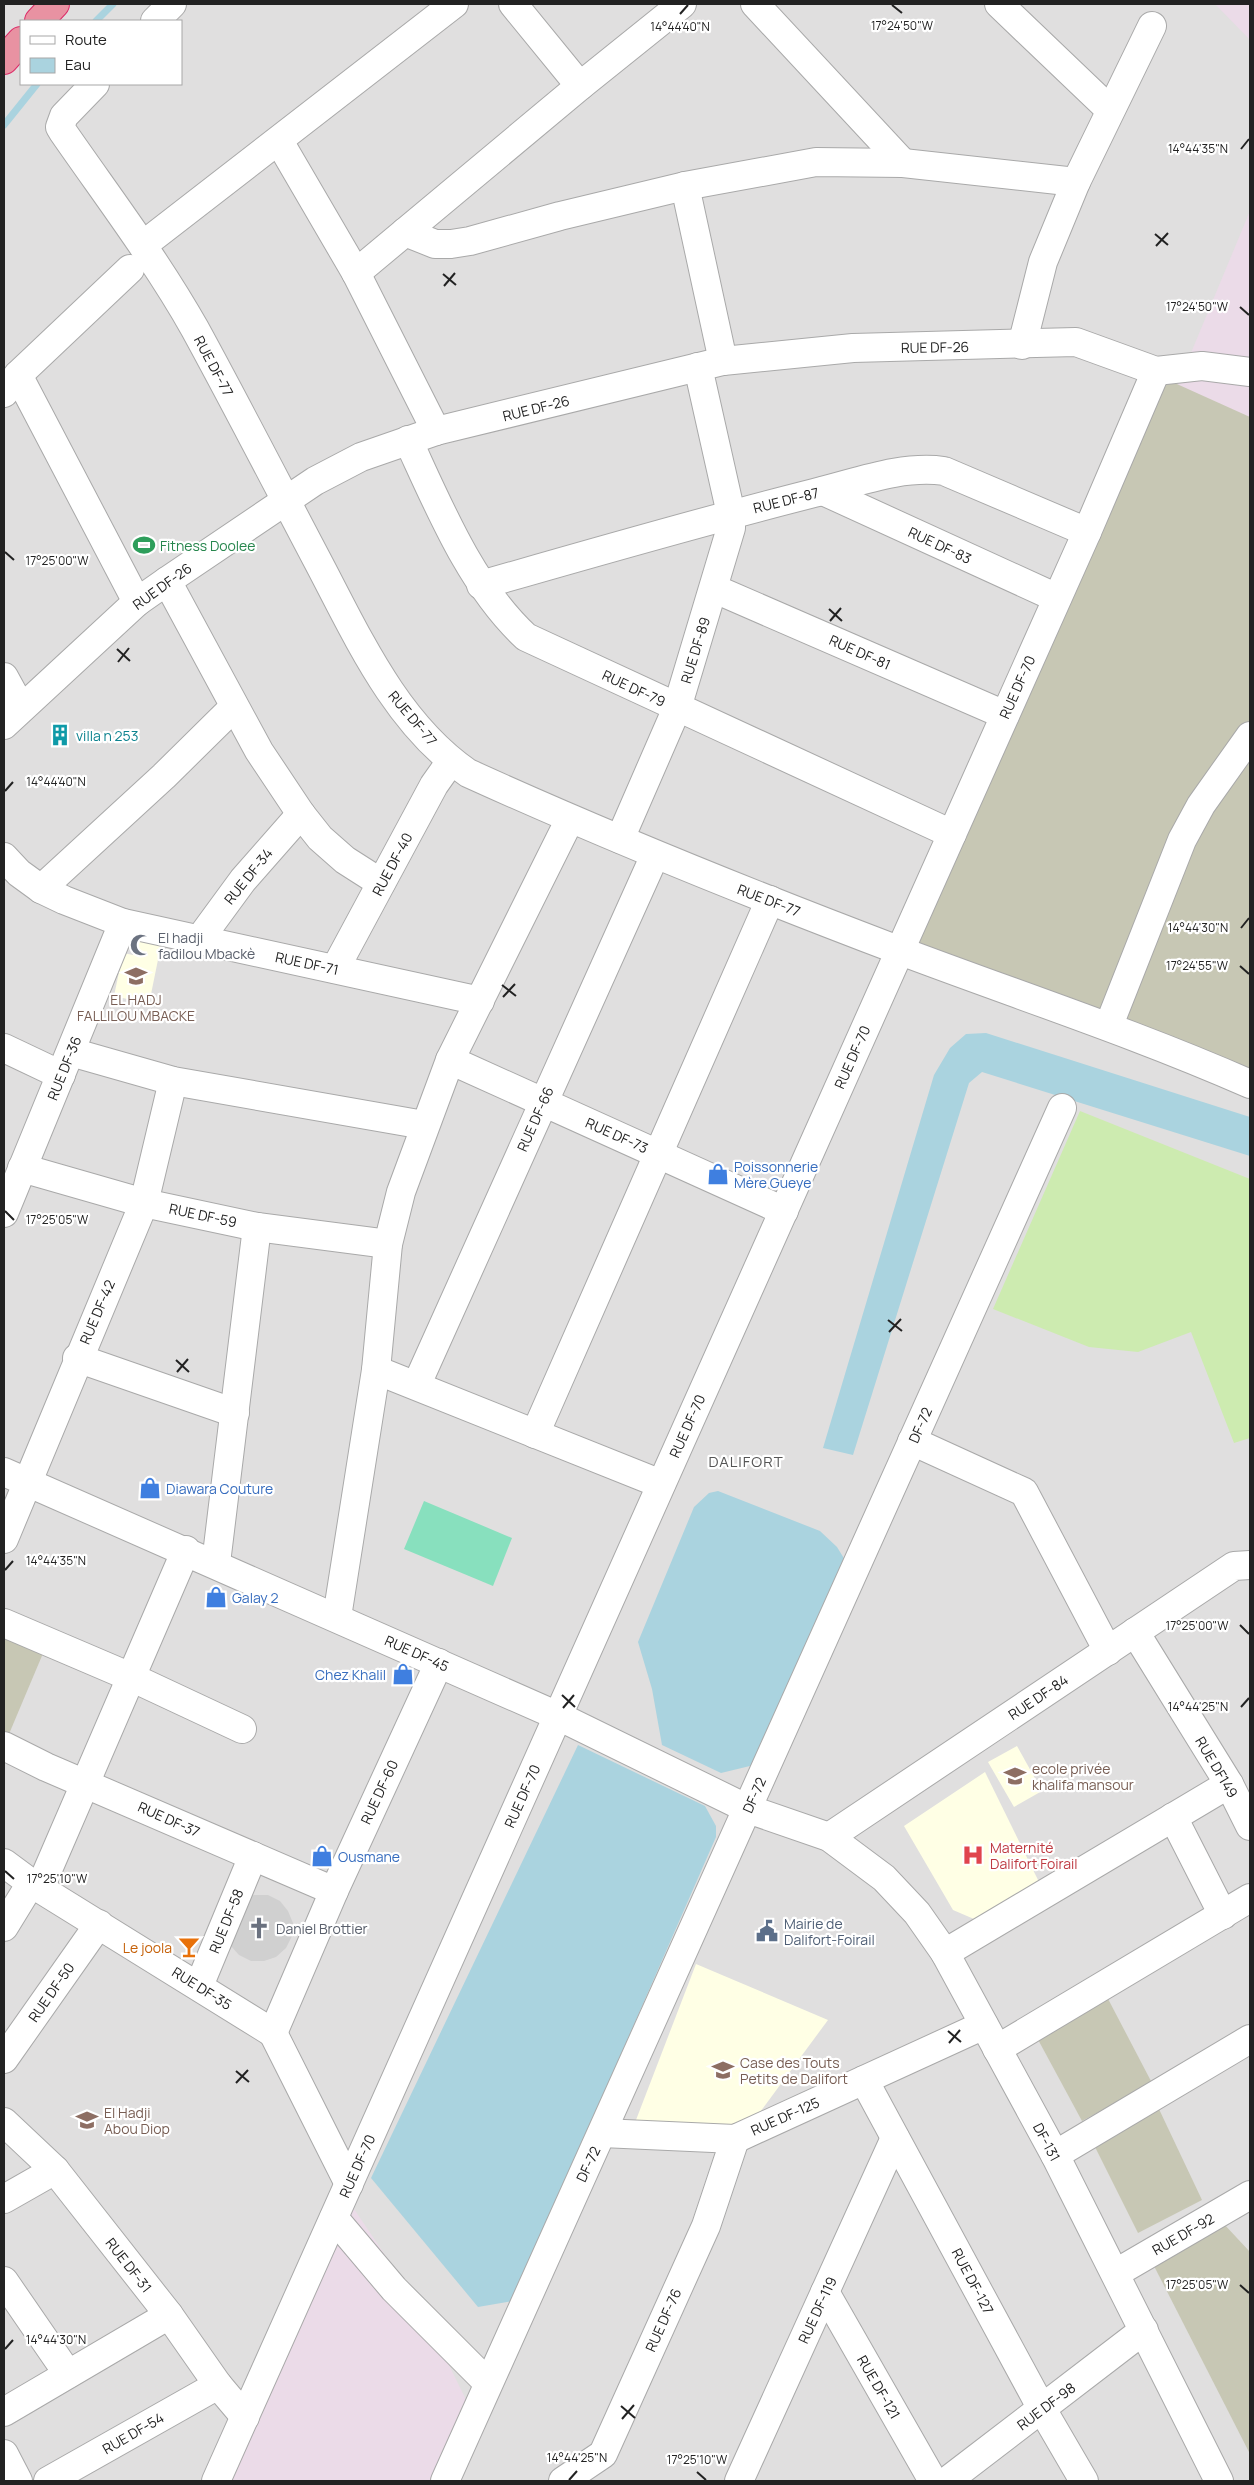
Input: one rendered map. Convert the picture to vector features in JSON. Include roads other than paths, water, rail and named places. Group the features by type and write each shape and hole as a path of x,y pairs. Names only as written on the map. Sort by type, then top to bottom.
{"highway":[{"path":"40,20 55,4"},
{"path":"4,60 20,42"}],"street":[{"path":"156,20 172,4"},
{"path":"143,245 454,4"},
{"path":"513,4 580,86"},
{"path":"356,273 580,86 682,4"},
{"path":"755,4 904,163"},
{"path":"999,4 1110,110"},
{"path":"1022,345 1043,262 1076,182 1152,26"},
{"name":"RUE DF-77","path":"94,85 64,116 60,127 143,245 194,328 378,674 426,735 450,761 468,772 570,819 655,854 900,951 1109,1025 1250,1084"},
{"path":"279,141 356,273 436,431"},
{"path":"404,232 435,244 460,243 685,186 816,162 904,163 1076,182"},
{"name":"RUE DF-89","path":"620,839 678,708 729,542 731,514 685,186"},
{"path":"130,269 11,384 137,602"},
{"name":"RUE DF-26","path":"13,716 137,602 286,500 315,481 361,457 436,431 711,364 853,348 1022,345 1076,342 1156,371"},
{"path":"1156,371 1202,366 1250,372"},
{"name":"RUE DF-70","path":"216,2481 900,951 1156,371"},
{"name":"RUE DF-79","path":"408,440 433,494 481,585 526,637 952,834"},
{"name":"RUE DF-87","path":"481,585 731,514 877,477 927,469 944,471 1086,532"},
{"name":"RUE DF-83","path":"823,491 1057,598"},
{"path":"167,581 259,751 301,814 320,838 345,860 381,883"},
{"name":"RUE DF-81","path":"715,589 1005,715"},
{"path":"4,677 13,716"},
{"path":"41,889 164,776 234,707"},
{"path":"1109,1025 1182,840 1201,805 1250,736"},
{"name":"RUE DF-40","path":"335,969 434,786 450,761"},
{"name":"RUE DF-34","path":"199,940 243,880 301,814"},
{"path":"337,1617 376,1370 388,1244 401,1192 424,1125 450,1060 570,819"},
{"name":"RUE DF-66","path":"417,1384 655,854"},
{"name":"RUE DF-71","path":"4,857 19,873 41,889 123,923 480,1001"},
{"path":"535,1434 770,900"},
{"name":"RUE DF-36","path":"4,1213 14,1178 66,1064 123,923"},
{"path":"4,1048 66,1064 424,1125"},
{"name":"RUE DF-73","path":"450,1060 784,1211"},
{"name":"RUE DF-42","path":"4,1539 15,1477 78,1358 144,1203 173,1081"},
{"name":"DF-72","path":"445,2481 1062,1108"},
{"name":"RUE DF-59","path":"14,1178 257,1227 388,1244"},
{"path":"216,1563 257,1227"},
{"path":"78,1358 235,1413"},
{"path":"376,1370 417,1384 535,1434 661,1484"},
{"path":"912,1442 1022,1490 1027,1494 1108,1650"},
{"name":"RUE DF-45","path":"15,1477 216,1563 439,1662 558,1716 748,1809 829,1837"},
{"path":"4,1927 36,1886 86,1783 186,1550"},
{"name":"RUE DF-84","path":"829,1837 1234,1566 1250,1565"},
{"path":"4,1623 132,1678 242,1729"},
{"name":"RUE DF149","path":"1135,1632 1229,1784 1250,1826"},
{"name":"RUE DF-60","path":"273,2033 334,1891 439,1662"},
{"name":"RUE DF-37","path":"4,1746 334,1891"},
{"path":"945,1953 1229,1784"},
{"path":"1173,1817 1223,1915"},
{"name":"DF-131","path":"829,1837 897,1890 917,1913 945,1953 1055,2155 1219,2481"},
{"name":"RUE DF-58","path":"199,1986 253,1856"},
{"name":"RUE DF-35","path":"4,1863 36,1886 273,2033"},
{"path":"997,2049 1250,1898"},
{"name":"RUE DF-50","path":"4,2059 99,1924"},
{"name":"RUE DF-125","path":"602,2133 735,2139 984,2026"},
{"path":"273,2033 349,2184"},
{"path":"1055,2155 1250,2039"},
{"name":"RUE DF-127","path":"864,2080 1042,2409 1084,2481"},
{"name":"RUE DF-31","path":"4,2122 55,2170 169,2315 218,2385 245,2417"},
{"name":"RUE DF-119","path":"739,2481 895,2138"},
{"name":"RUE DF-76","path":"563,2481 603,2454 706,2226 735,2139"},
{"path":"4,2199 55,2170"},
{"name":"RUE DF-92","path":"1116,2273 1250,2195"},
{"path":"334,2218 394,2289 488,2383"},
{"path":"4,2281 68,2374"},
{"name":"RUE DF-121","path":"825,2292 933,2481"},
{"path":"4,2412 169,2315"},
{"name":"RUE DF-98","path":"947,2481 1144,2330"},
{"name":"RUE DF-54","path":"48,2481 218,2385"},
{"path":"4,2454 18,2481"}],"water":[{"path":"986,1033 1250,1117 1250,1156 982,1072 969,1083 853,1455 823,1448 934,1075 950,1048 966,1034"},
{"path":"718,1491 820,1531 837,1547 845,1560 754,1765 721,1773 662,1745 652,1689 638,1642 694,1507 709,1493"},
{"path":"578,1745 705,1806 716,1826 716,1837 513,2301 478,2307 371,2178"}],"waterway":[{"path":"97,20 113,4"},
{"path":"4,125 36,85"}],"place":[{"name":"Fitness Doolee","path":"144,545"},
{"name":"villa n 253","path":"60,735"},
{"name":"El hadji fadilou Mbackè","path":"141,945"},
{"name":"EL HADJ FALLILOU MBACKE","path":"136,976"},
{"name":"Poissonnerie Mère Gueye","path":"718,1174"},
{"name":"Diawara Couture","path":"150,1488"},
{"name":"Galay 2","path":"216,1597"},
{"name":"Chez Khalil","path":"403,1674"},
{"name":"ecole privée khalifa mansour","path":"1015,1776"},
{"name":"Maternité Dalifort Foirail","path":"973,1855"},
{"name":"Ousmane","path":"322,1856"},
{"name":"Daniel Brottier","path":"259,1928"},
{"name":"Mairie de Dalifort-Foirail","path":"767,1931"},
{"name":"Le joola","path":"189,1947"},
{"name":"Case des Touts Petits de Dalifort","path":"723,2070"},
{"name":"El Hadji Abou Diop","path":"87,2120"}],"district":[{"name":"DALIFORT","path":"746,1461"}]}
